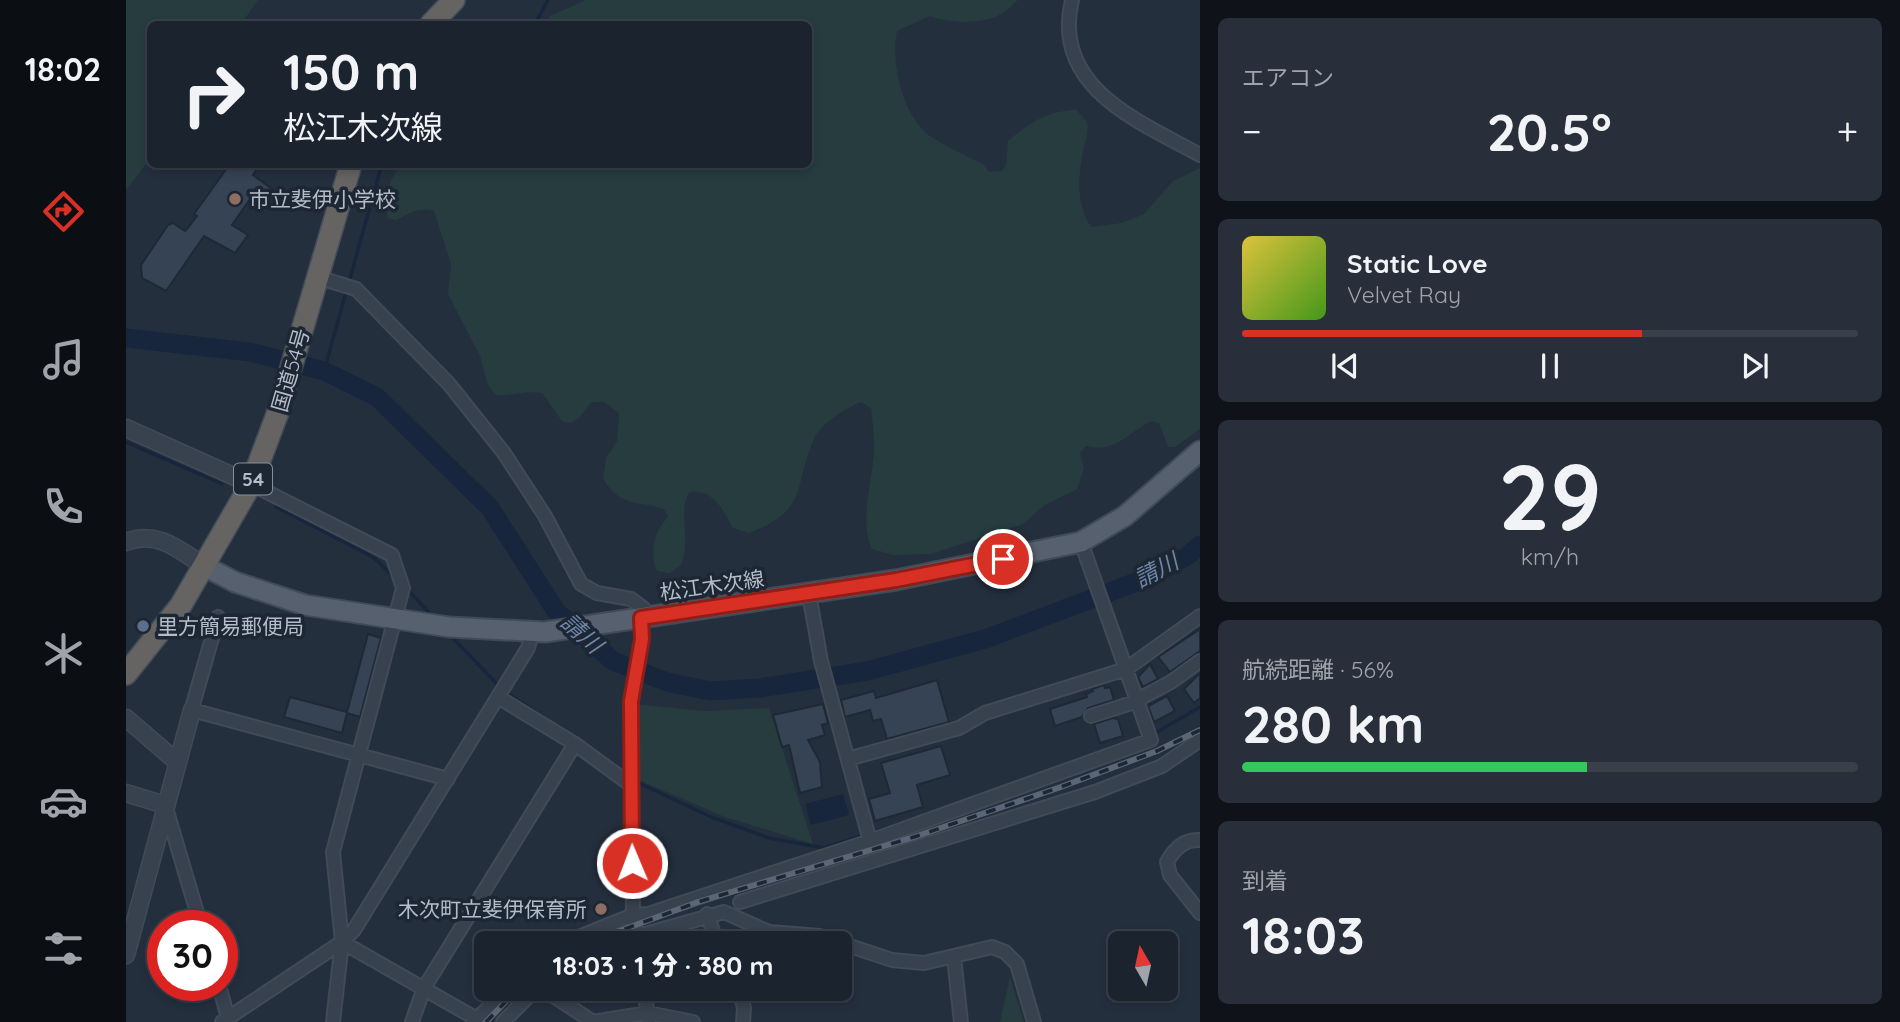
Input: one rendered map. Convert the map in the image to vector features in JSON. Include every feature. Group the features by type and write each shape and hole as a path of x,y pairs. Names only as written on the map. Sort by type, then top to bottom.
{"highway":[{"path":"434,21 454,0"},
{"name":"国道54号","path":"126,674 181,604 251,484 286,385 350,168"},
{"name":"国道54号","path":"126,660 175,597 204,566"}],"main road":[{"name":"松江木次線","path":"204,566 235,582 305,605 395,620 538,632 617,623 809,594 1033,554 1081,541 1125,516 1200,451"}],"street":[{"path":"1072,0 1070,43 1076,62 1091,87 1105,99 1200,155"},
{"path":"317,277 347,285 419,351 504,453 545,516 581,584 597,593 631,599 643,608 640,654 632,692 633,915 636,931"},
{"path":"126,428 251,484 392,555 403,588 332,859 342,942 333,1022"},
{"path":"126,542 139,537 158,538 204,566"},
{"path":"594,931 633,915 648,914 1151,740 1081,541"},
{"path":"809,594 821,661 869,836"},
{"path":"848,759 959,728 985,713 1126,669 1200,616"},
{"path":"126,954 218,617"},
{"path":"222,1001 225,1020 342,942 354,930 538,632"},
{"path":"1091,716 1137,701 1171,682 1200,661"},
{"path":"498,697 575,744 631,785"},
{"path":"192,709 448,779"},
{"path":"126,718 177,762"},
{"path":"740,902 1095,792 1162,766 1198,743"},
{"path":"412,1022 424,988 575,744"},
{"path":"126,793 165,804"},
{"path":"165,804 196,910"},
{"path":"1200,839 1192,839 1174,849 1167,862 1170,875 1200,913"},
{"path":"660,931 707,914 729,912 769,932 820,936 892,960 924,963 992,947 1012,958 1019,970 1034,1022"},
{"path":"707,914 713,931"},
{"path":"342,942 424,988 474,1020 495,1001"},
{"path":"954,957 961,1022"},
{"path":"503,1022 524,1001"},
{"path":"561,1001 593,1022 648,1018 693,1022"},
{"path":"740,1001 743,1022"}],"green space":[{"path":"126,0 258,0 243,21 147,21 147,163 126,190"},
{"path":"586,0 1018,0 994,18 956,21 930,16 897,31 895,57 904,99 917,123 926,133 983,164 989,172 1002,171 1006,165 1008,141 1024,128 1048,115 1076,110 1087,123 1080,190 1083,210 1091,227 1122,223 1144,214 1173,181 1200,168 1200,429 1175,447 1168,447 1159,423 1152,421 1114,444 1097,448 1086,446 1080,453 1084,469 1077,489 1045,505 1023,524 931,554 893,555 872,549 868,538 866,514 874,435 871,408 861,402 835,416 818,431 792,505 769,524 749,533 733,528 721,507 711,497 689,492 684,509 685,544 681,565 670,573 657,571 653,549 659,529 668,517 664,509 623,499 616,495 603,479 606,458 617,441 619,413 604,402 591,402 580,417 571,423 562,421 542,393 496,395 488,385 480,356 448,294 451,264 434,211 419,210 396,220 388,218 388,190 399,168 812,168 812,21 546,21 550,16"},
{"path":"641,705 705,711 769,708 813,844 725,817 635,777 637,707"},
{"path":"1010,977 1024,1022 1000,1022"}],"water":[{"path":"843,794 849,815 811,825 805,804"}],"building":[{"path":"227,168 257,168 253,175 272,189 263,202 253,195 232,225 248,235 235,253 204,236 166,291 142,278 141,265 168,225 173,223 185,231 197,216 194,214"},
{"path":"1200,629 1200,651 1170,672 1158,657"},
{"path":"368,634 381,638 360,717 347,713 342,733 284,717 290,697 347,712"},
{"path":"1150,664 1158,679 1143,687 1138,677"},
{"path":"1200,673 1200,698 1194,703 1184,689"},
{"path":"937,680 949,722 887,739 881,719 873,721 870,710 845,717 841,700 874,691 876,698"},
{"path":"1104,685 1105,688 1110,687 1114,700 1088,708 1082,717 1055,726 1050,709 1087,697 1086,694 1093,691 1092,689"},
{"path":"1167,696 1175,711 1154,722 1148,706"},
{"path":"823,704 828,723 822,725 825,735 808,740 820,762 822,787 800,793 789,745 782,747 773,715"},
{"path":"1118,719 1123,736 1100,743 1094,724"},
{"path":"941,746 950,775 917,785 923,807 875,821 869,799 890,793 881,763"}],"waterway":[{"path":"537,21 548,0"},
{"path":"324,371 381,168"},
{"name":"請川","path":"126,338 250,352 324,371 377,397 490,508 556,611 613,661 667,682 710,691 760,688 867,671 985,639 1147,578 1187,556 1200,545"},
{"path":"126,442 222,484"},
{"path":"276,507 373,557 394,577"},
{"path":"409,591 432,616"},
{"path":"449,634 499,686"},
{"path":"507,693 543,717"},
{"path":"1157,732 1200,707"},
{"path":"639,783 711,817 769,838 824,848 865,835"},
{"path":"872,833 905,822"}],"railway":[{"path":"619,931 698,902 914,837 1058,788 1157,751 1200,730"},
{"path":"486,1022 506,1001"}],"place":[{"name":"市立斐伊小学校","path":"235,199"},
{"name":"里方簡易郵便局","path":"143,626"},
{"name":"木次町立斐伊保育所","path":"601,909"}],"route":[{"path":"632,863 631,701 642,639 641,618 896,580 1003,559"}]}
